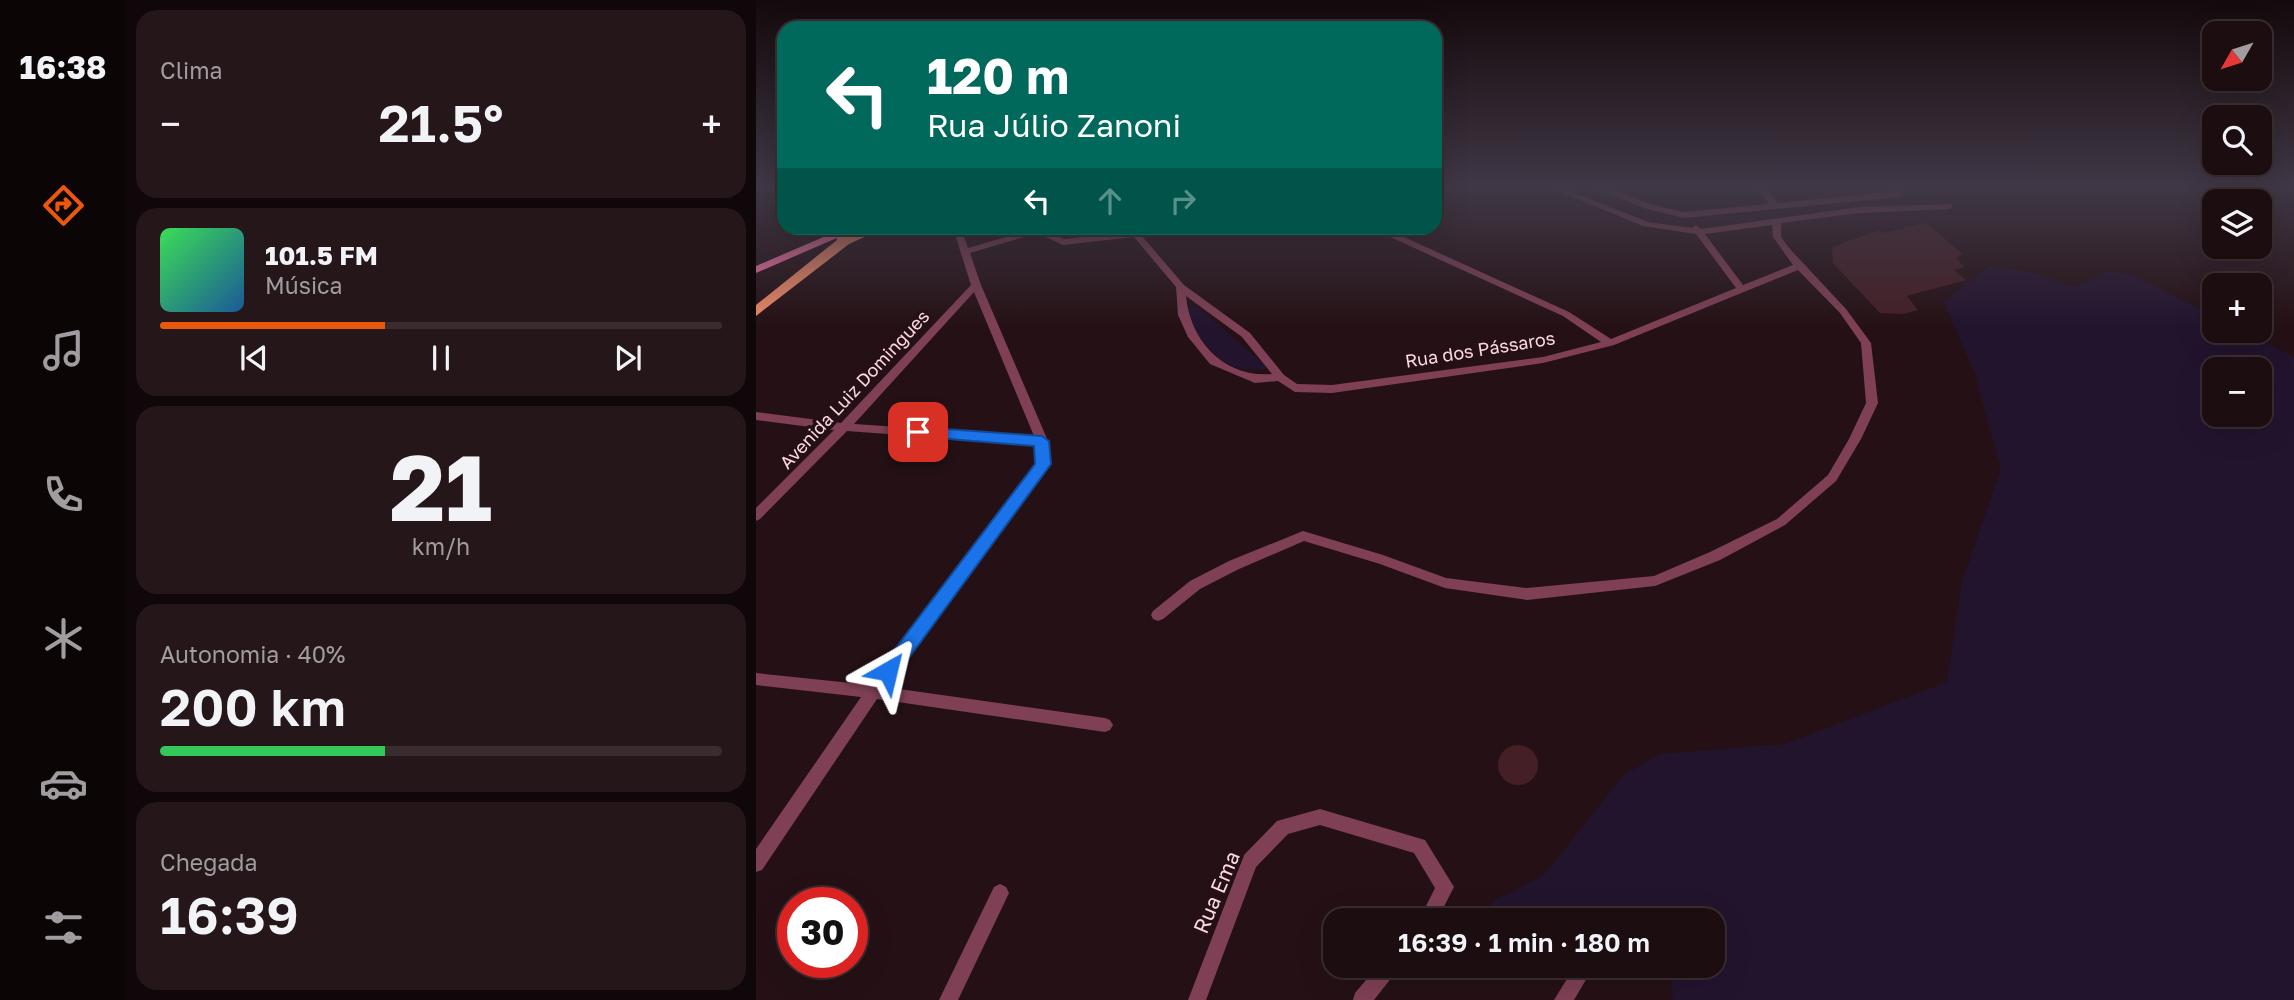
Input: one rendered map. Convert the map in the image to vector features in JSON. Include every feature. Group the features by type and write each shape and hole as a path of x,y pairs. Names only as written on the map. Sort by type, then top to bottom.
{"main road":[{"path":"756,270 842,235"},
{"path":"756,312 845,235"}],"street":[{"path":"756,864 873,692 1043,464 1042,441 976,285 960,235"},
{"path":"967,251 1022,235"},
{"path":"1052,235 1063,242 1108,235"},
{"path":"1137,235 1181,287 1246,335 1280,377"},
{"path":"1393,235 1566,314 1610,343"},
{"path":"1701,235 1741,289"},
{"path":"1158,615 1195,585 1303,536 1383,560 1445,583 1527,594 1655,582 1715,556 1781,522 1832,478 1872,403 1866,343 1843,311 1799,266 1777,235"},
{"name":"Rua dos Pássaros","path":"1181,287 1183,315 1193,337 1214,362 1255,379 1280,377 1295,388 1332,389 1543,360 1610,343 1799,266"},
{"name":"Avenida Luiz Domingues","path":"756,516 844,427 976,285"},
{"path":"756,416 844,427 1042,441"},
{"path":"756,679 873,692 1105,725"},
{"name":"Rua Ema","path":"1198,1000 1250,861 1283,827 1320,817 1419,846 1445,887 1434,908"},
{"path":"948,1000 1000,893"},
{"path":"1362,1000 1380,978"},
{"path":"1563,1000 1577,978"}],"shaded area":[{"path":"1989,266 2027,271 2075,287 2107,271 2133,275 2202,310 2202,343 2267,343 2294,357 2294,1000 1673,1000 1671,978 1725,978 1725,908 1492,908 1493,901 1544,875 1624,775 1660,754 1785,744 1947,682 1962,582 2001,469 1975,374 1944,302"},
{"path":"1196,306 1268,368 1240,368 1216,356 1192,322 1187,309"}],"building":[{"path":"1866,235 1940,235 1963,254 1956,258 1964,267 1954,270 1966,280 1907,296 1918,310 1903,314 1880,313 1833,263 1832,248"},
{"path":"1518,745 1532,751 1538,765 1532,779 1518,785 1504,779 1498,765 1504,751"}],"route":[{"path":"888,671 1043,464 1042,441 918,432"}]}
